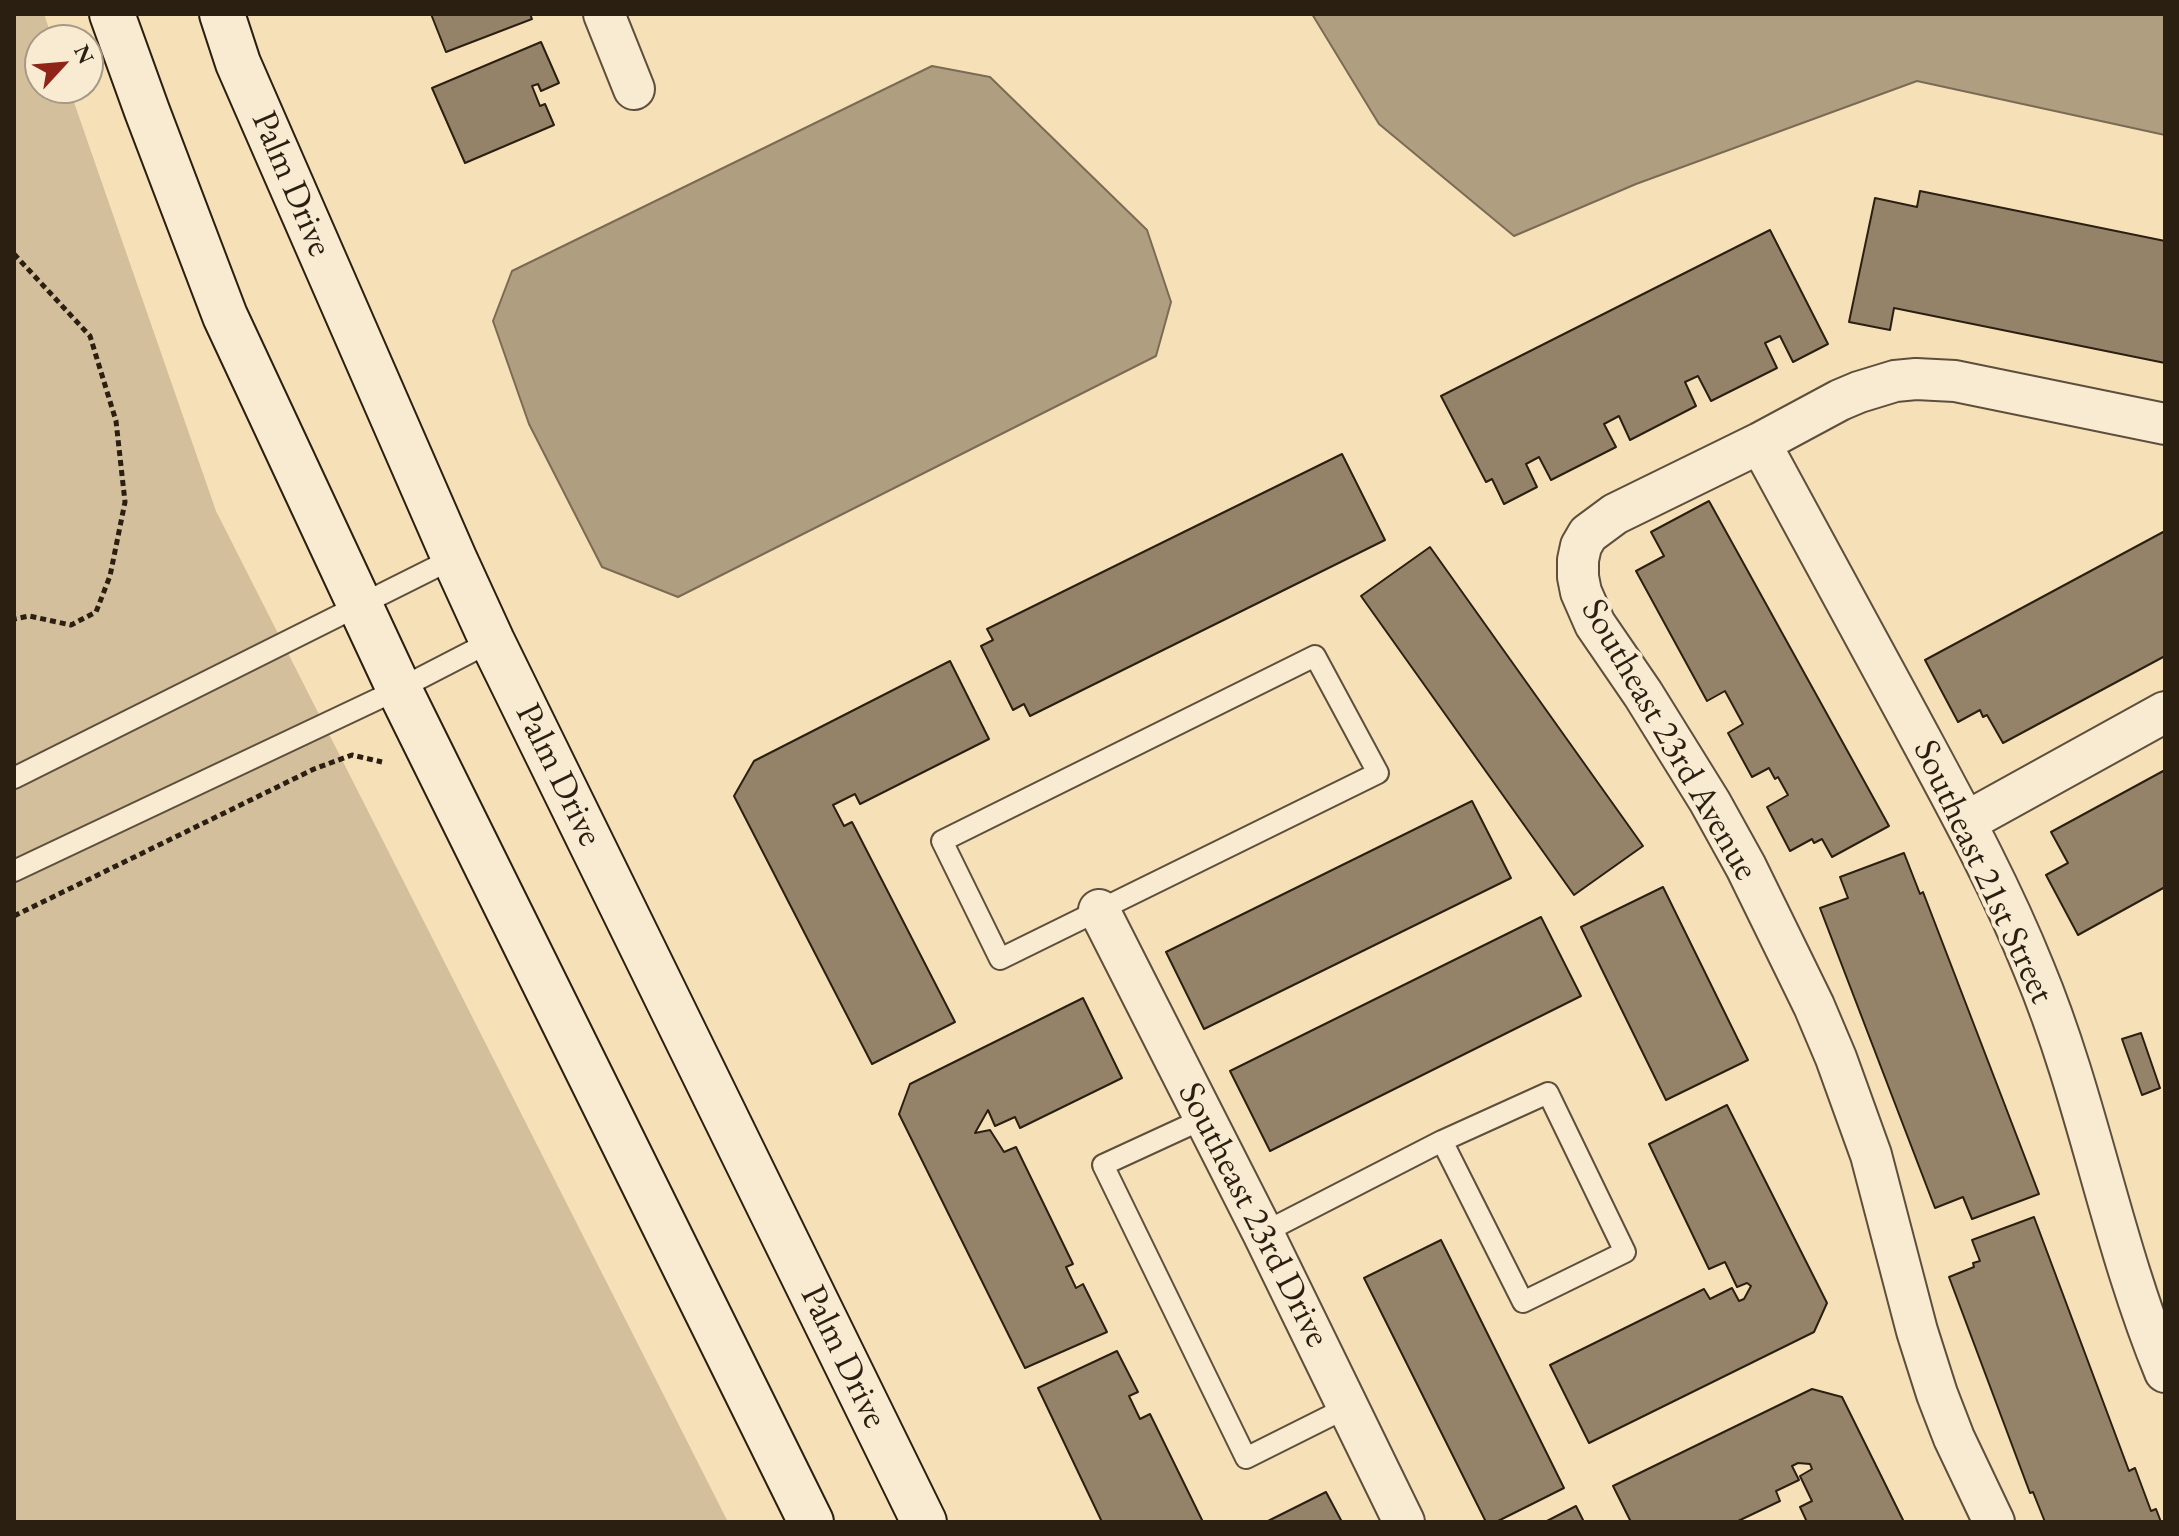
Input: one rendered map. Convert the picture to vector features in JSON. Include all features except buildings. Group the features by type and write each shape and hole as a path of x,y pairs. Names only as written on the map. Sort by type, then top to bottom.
{"main road":[{"path":"112,14 225,316 399,689 811,1522"},
{"name":"Palm Drive","path":"222,14 238,63 492,641 924,1522"}],"street":[{"path":"604,14 634,89"},
{"name":"Southeast 23rd Avenue","path":"1994,1522 1937,1394 1917,1331 1871,1155 1836,1058 1802,979 1710,802 1595,624 1581,592 1578,560 1588,534 1615,514 1859,392 1895,381 1955,381 2165,424"},
{"name":"Southeast 21st Street","path":"1760,443 1966,822 2035,970 2139,1300 2165,1372"},
{"path":"1966,822 2165,712"},
{"name":"Southeast 23rd Drive","path":"1099,910 1263,1233 1404,1522"}],"lane":[{"path":"14,778 454,558"},
{"path":"14,871 399,689 492,641"},
{"path":"1315,656 1378,773 1099,910 1000,959 942,841 1315,656"},
{"path":"1263,1233 1442,1141 1548,1093 1625,1252 1523,1302 1442,1141"},
{"path":"1205,1118 1103,1165 1246,1458 1348,1407"}],"path":[{"path":"14,254 90,336 116,421 125,502 110,576 96,612 71,625 29,616 14,619"},
{"path":"14,916 314,769 352,755 382,762"}],"shaded area":[{"path":"14,14 44,14 47,24 24,24 24,104 75,104 216,511 728,1522 14,1522"},
{"path":"1312,14 2165,14 2165,135 1917,81 1636,184 1514,236 1379,124"},
{"path":"932,66 990,77 1147,230 1171,302 1156,356 678,597 602,567 529,424 493,321 512,271"}]}
